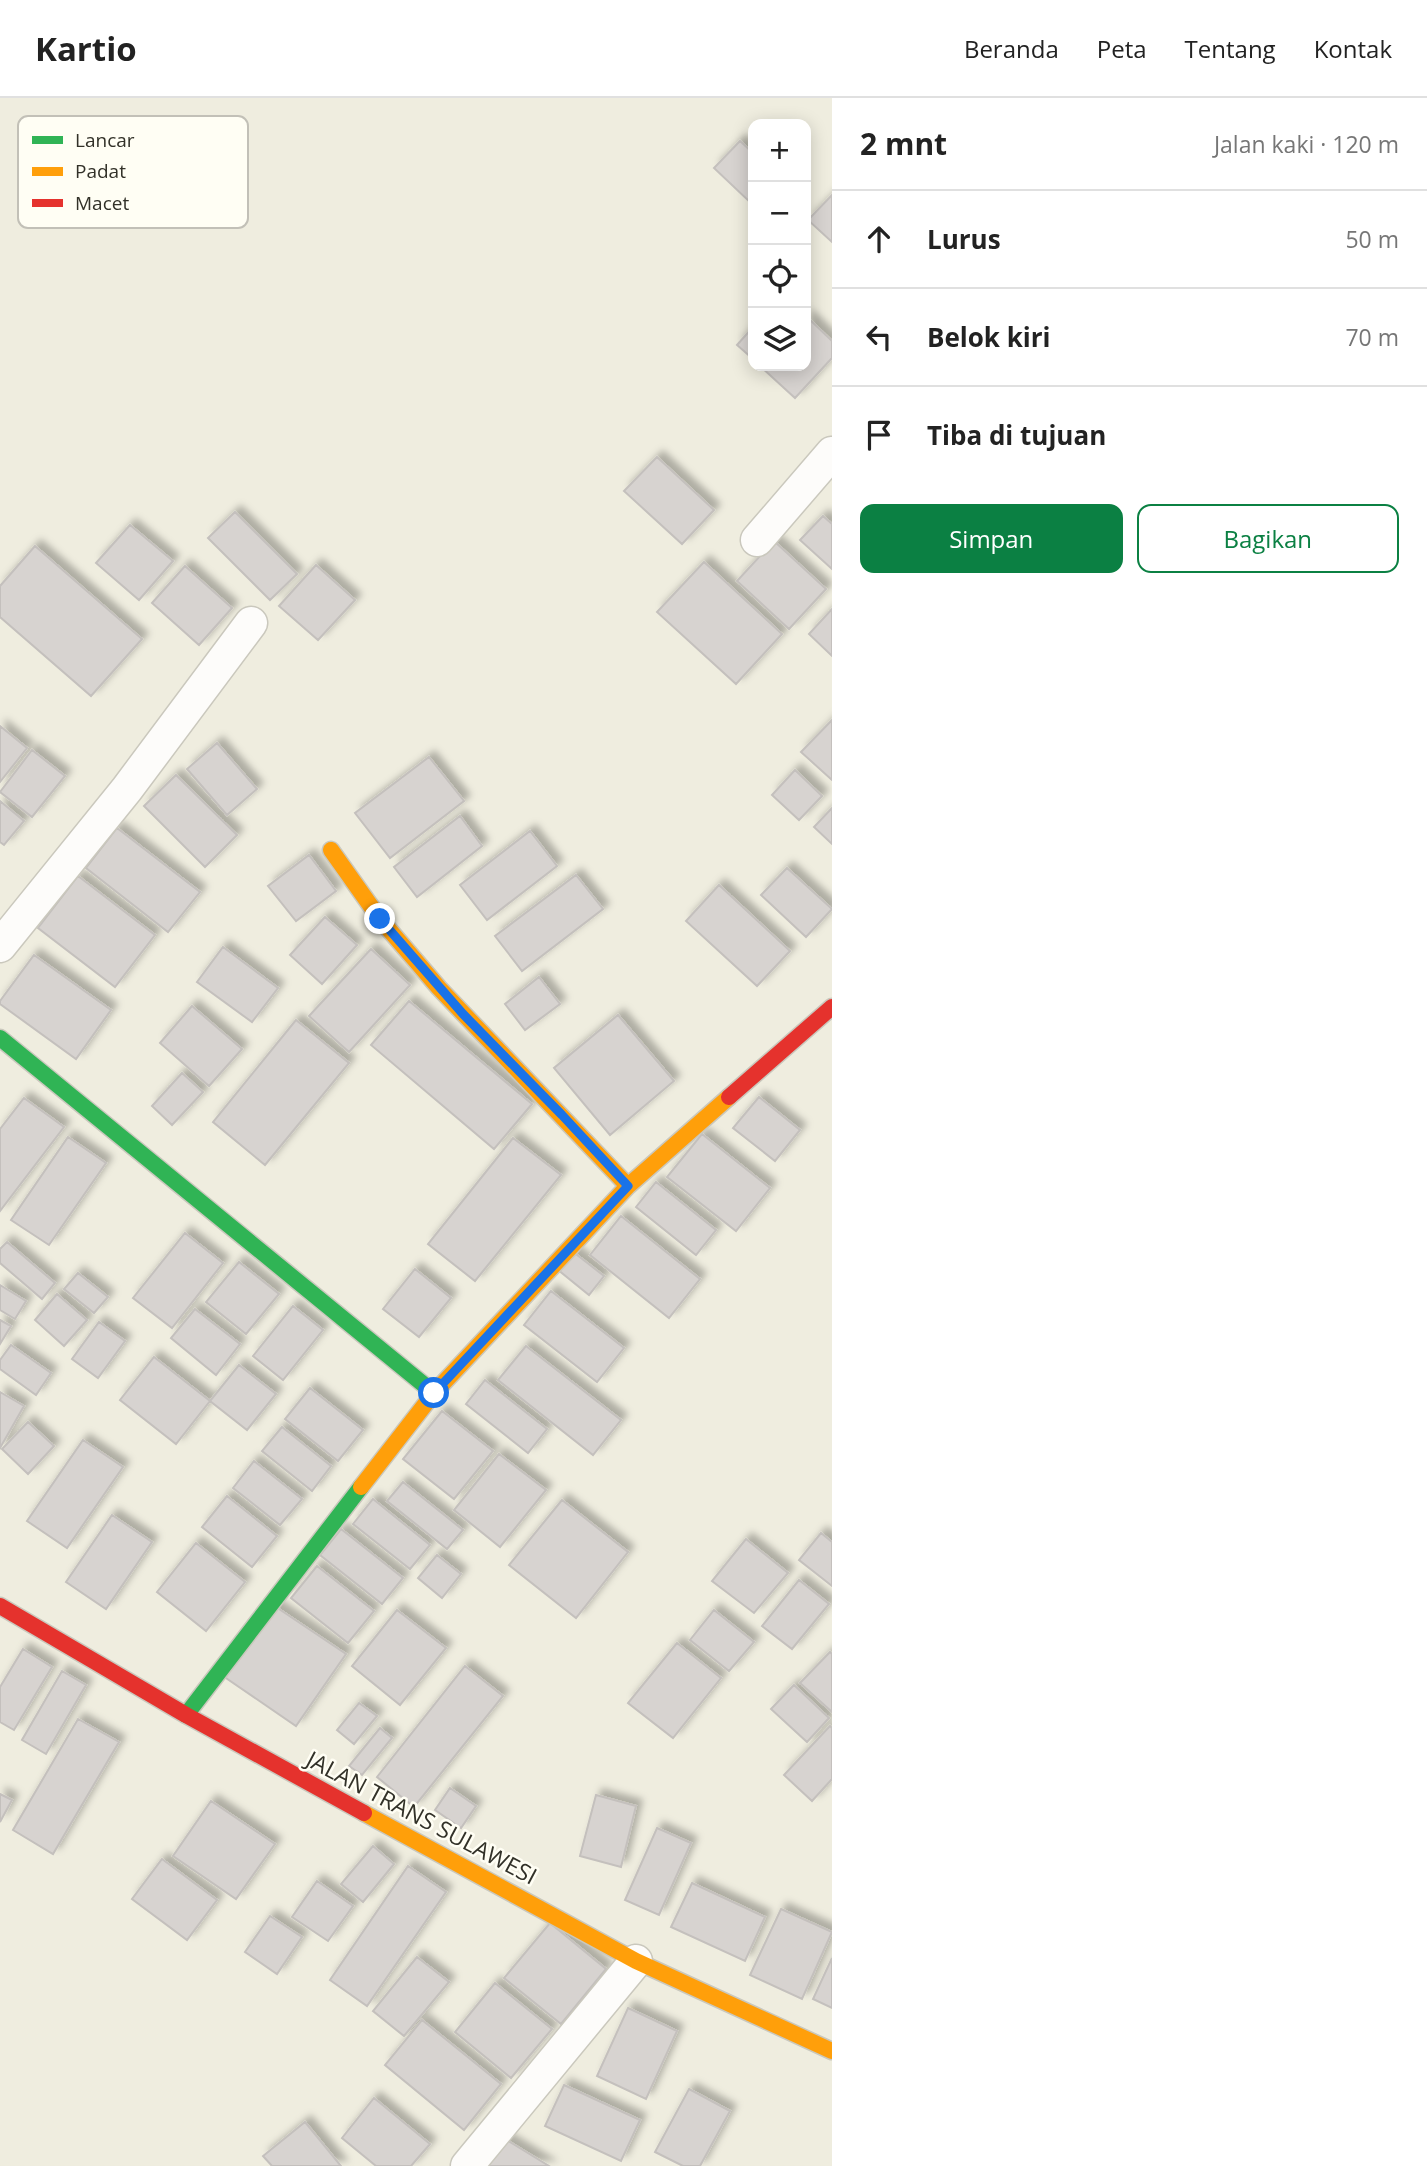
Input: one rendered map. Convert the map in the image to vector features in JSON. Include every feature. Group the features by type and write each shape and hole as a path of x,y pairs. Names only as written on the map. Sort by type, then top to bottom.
{"main road":[{"path":"331,849 380,919 463,1014 628,1186"},
{"path":"186,1715 434,1393 628,1186 832,1007"},
{"path":"0,1038 434,1393"},
{"name":"JALAN TRANS SULAWESI","path":"0,1606 186,1715 636,1961 832,2051"}],"street":[{"path":"757,540 832,453"},
{"path":"0,946 127,789 251,623"},
{"path":"467,2166 636,1961"}],"building":[{"path":"740,141 748,148 748,200 714,168"},
{"path":"832,195 832,242 811,223 811,217"},
{"path":"811,321 832,341 832,358 795,398 765,371 811,371"},
{"path":"748,333 748,355 737,345"},
{"path":"657,457 714,510 682,544 624,491"},
{"path":"235,512 297,574 270,600 208,538"},
{"path":"823,516 832,524 832,569 800,540"},
{"path":"130,525 173,561 139,600 96,563"},
{"path":"774,541 826,589 789,629 737,581"},
{"path":"35,546 142,639 91,696 0,617 0,586"},
{"path":"704,562 782,634 736,684 657,612"},
{"path":"316,565 355,600 318,640 279,606"},
{"path":"185,566 232,608 199,645 152,603"},
{"path":"832,609 832,656 809,634"},
{"path":"832,720 832,780 801,752"},
{"path":"0,726 27,748 0,782"},
{"path":"217,743 257,789 227,815 187,769"},
{"path":"32,750 65,776 32,817 0,792"},
{"path":"429,757 464,801 390,858 355,813"},
{"path":"795,770 822,796 799,820 772,795"},
{"path":"176,775 237,835 205,867 144,806"},
{"path":"0,801 24,821 4,845 0,842"},
{"path":"832,808 832,844 814,827"},
{"path":"460,816 482,846 417,897 394,867"},
{"path":"117,828 200,892 168,932 86,868"},
{"path":"530,831 557,866 487,920 460,885"},
{"path":"309,855 336,891 296,921 268,886"},
{"path":"787,868 832,909 806,937 761,895"},
{"path":"576,875 603,909 522,971 495,936"},
{"path":"78,876 155,935 115,987 38,928"},
{"path":"719,885 790,951 757,986 686,921"},
{"path":"325,917 357,945 322,984 290,955"},
{"path":"223,947 278,988 252,1022 197,982"},
{"path":"371,949 410,985 349,1052 309,1016"},
{"path":"34,955 111,1010 76,1059 0,1004"},
{"path":"539,977 560,1004 525,1030 505,1004"},
{"path":"409,1001 532,1104 494,1149 371,1045"},
{"path":"192,1006 242,1049 209,1086 160,1043"},
{"path":"618,1015 674,1081 610,1135 554,1068"},
{"path":"296,1020 349,1063 265,1165 213,1122"},
{"path":"182,1073 203,1092 172,1125 152,1106"},
{"path":"759,1097 800,1130 775,1161 733,1128"},
{"path":"24,1098 64,1127 0,1211 0,1129"},
{"path":"702,1134 770,1188 736,1231 667,1177"},
{"path":"68,1137 106,1163 49,1245 11,1220"},
{"path":"513,1138 561,1175 475,1281 428,1244"},
{"path":"656,1182 716,1230 696,1255 636,1207"},
{"path":"621,1216 700,1279 669,1318 590,1255"},
{"path":"185,1233 223,1263 172,1328 133,1298"},
{"path":"7,1242 55,1283 42,1299 0,1263 0,1249"},
{"path":"572,1251 604,1276 589,1295 557,1269"},
{"path":"239,1262 279,1294 246,1334 206,1302"},
{"path":"415,1269 451,1298 419,1337 383,1309"},
{"path":"78,1273 108,1297 94,1313 64,1289"},
{"path":"0,1285 26,1301 15,1319 0,1310"},
{"path":"551,1291 624,1348 597,1382 524,1325"},
{"path":"57,1294 87,1320 64,1346 35,1320"},
{"path":"293,1306 323,1330 283,1380 253,1356"},
{"path":"195,1309 240,1344 216,1375 171,1338"},
{"path":"0,1320 11,1326 0,1344"},
{"path":"99,1322 125,1341 98,1378 72,1359"},
{"path":"11,1345 51,1373 36,1395 0,1369 0,1360"},
{"path":"526,1346 621,1420 593,1455 498,1380"},
{"path":"154,1357 210,1401 176,1444 120,1400"},
{"path":"239,1365 276,1394 247,1430 210,1401"},
{"path":"485,1380 547,1429 528,1453 466,1404"},
{"path":"310,1388 363,1430 338,1461 285,1419"},
{"path":"0,1392 24,1406 0,1448"},
{"path":"442,1411 493,1451 454,1499 403,1459"},
{"path":"28,1422 54,1446 28,1474 2,1449"},
{"path":"282,1427 331,1466 312,1491 262,1451"},
{"path":"83,1440 123,1467 67,1548 27,1521"},
{"path":"499,1454 546,1490 500,1547 454,1510"},
{"path":"254,1461 302,1499 280,1525 233,1488"},
{"path":"403,1482 463,1530 447,1549 387,1501"},
{"path":"227,1496 277,1536 252,1567 202,1527"},
{"path":"373,1499 430,1545 410,1569 353,1524"},
{"path":"562,1500 628,1552 576,1618 509,1565"},
{"path":"112,1515 152,1542 106,1609 66,1582"},
{"path":"341,1529 403,1578 382,1604 320,1555"},
{"path":"821,1533 832,1542 832,1586 799,1560"},
{"path":"746,1539 788,1573 754,1613 712,1581"},
{"path":"196,1543 245,1582 206,1631 157,1592"},
{"path":"437,1555 461,1574 442,1598 418,1578"},
{"path":"317,1566 374,1611 348,1643 291,1598"},
{"path":"799,1580 829,1604 792,1649 762,1626"},
{"path":"273,1605 346,1654 296,1726 223,1676"},
{"path":"397,1610 446,1648 400,1705 352,1666"},
{"path":"714,1610 754,1642 729,1671 690,1640"},
{"path":"677,1643 721,1678 673,1738 628,1703"},
{"path":"23,1649 52,1667 14,1730 0,1722 0,1687"},
{"path":"830,1652 832,1654 832,1712 800,1683"},
{"path":"465,1666 503,1696 414,1807 377,1777"},
{"path":"62,1671 86,1685 46,1754 22,1740"},
{"path":"794,1685 829,1718 807,1742 771,1709"},
{"path":"359,1703 377,1716 354,1744 337,1730"},
{"path":"78,1719 119,1742 53,1854 13,1830"},
{"path":"830,1726 832,1779 812,1801 784,1775"},
{"path":"380,1728 392,1738 362,1775 349,1766"},
{"path":"450,1788 476,1806 461,1828 435,1810"},
{"path":"0,1794 12,1800 0,1822"},
{"path":"596,1795 636,1806 621,1867 580,1856"},
{"path":"211,1801 275,1844 236,1899 173,1856"},
{"path":"657,1828 691,1843 659,1915 625,1900"},
{"path":"373,1846 394,1864 363,1902 341,1884"},
{"path":"162,1859 217,1900 187,1940 132,1899"},
{"path":"408,1866 446,1892 367,2006 330,1980"},
{"path":"317,1881 353,1906 328,1941 292,1917"},
{"path":"692,1883 765,1917 745,1961 671,1927"},
{"path":"781,1909 832,1932 802,1999 750,1975"},
{"path":"270,1916 302,1937 277,1974 245,1952"},
{"path":"550,1923 606,1969 561,2024 504,1978"},
{"path":"417,1957 449,1982 404,2036 373,2011"},
{"path":"832,1958 832,2008 813,1999"},
{"path":"495,1983 552,2029 511,2078 455,2032"},
{"path":"628,2008 677,2031 646,2099 597,2076"},
{"path":"422,2020 501,2084 464,2130 385,2065"},
{"path":"564,2085 640,2120 621,2161 545,2126"},
{"path":"689,2089 730,2111 700,2166 683,2166 655,2152"},
{"path":"374,2098 430,2144 411,2166 376,2166 342,2138"},
{"path":"305,2122 341,2166 272,2166 263,2156"},
{"path":"505,2139 549,2166 487,2166"}],"traffic: fast":[{"path":"0,1038 434,1393"},
{"path":"186,1715 361,1487"}],"traffic: slow":[{"path":"331,850 380,919 439,988 628,1186"},
{"path":"361,1487 434,1393 628,1186 729,1097"},
{"path":"364,1813 636,1961 832,2051"}],"traffic: jam":[{"path":"729,1097 832,1007"},
{"path":"0,1606 186,1715 364,1813"}],"route":[{"path":"380,919 463,1014 628,1186 434,1393"}]}
